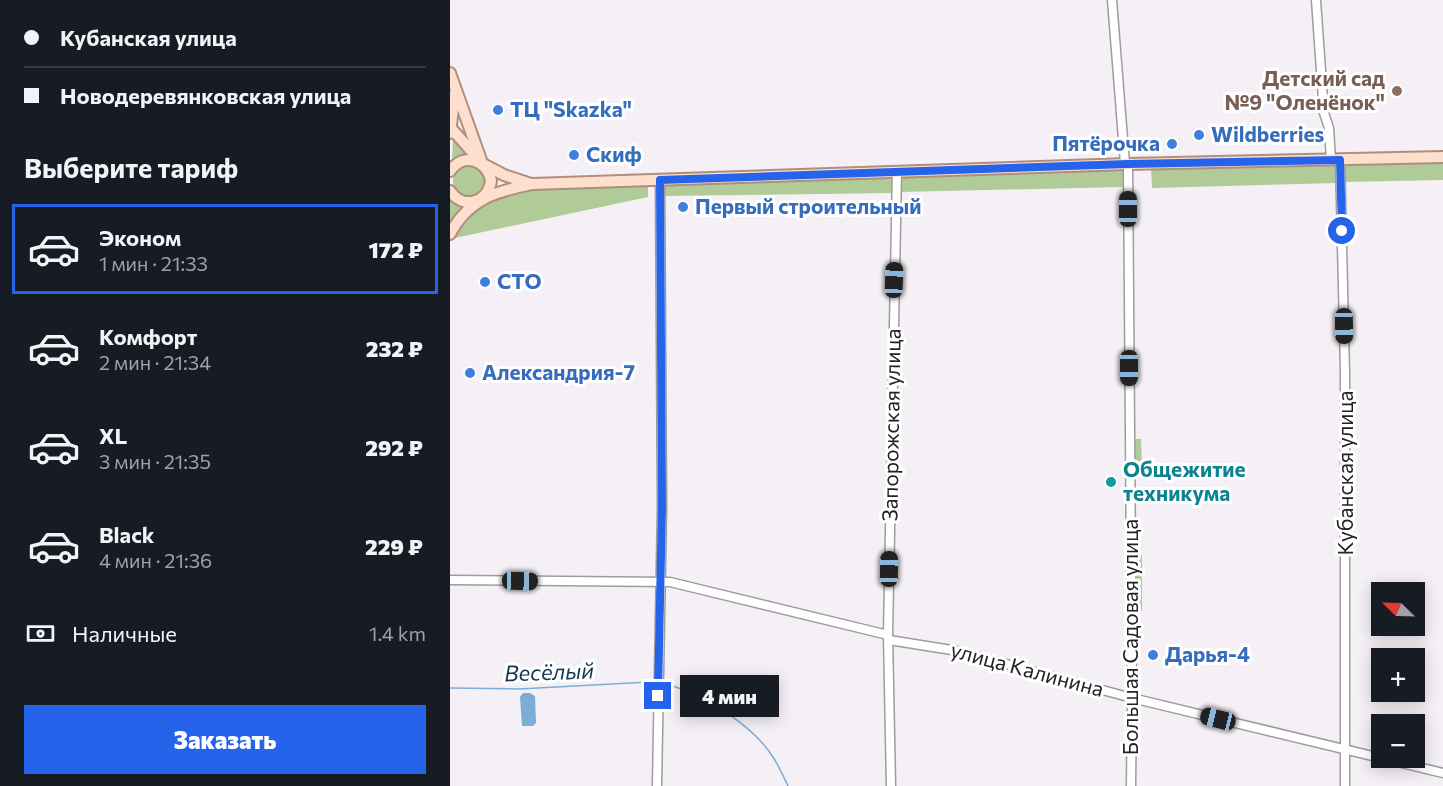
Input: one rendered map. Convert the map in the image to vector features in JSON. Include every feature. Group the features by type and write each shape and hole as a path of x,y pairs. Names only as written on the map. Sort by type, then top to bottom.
{"main road":[{"path":"450,73 483,164"},
{"path":"450,133 456,90"},
{"path":"450,128 483,164 490,181 489,190 462,216 450,234"},
{"path":"450,192 455,198 471,203 532,184 1126,164 1443,157"},
{"path":"450,171 455,164 465,160 476,161 504,175 532,184"}],"street":[{"name":"Большая Садовая улица","path":"1112,0 1126,164 1131,786"},
{"name":"Кубанская улица","path":"1316,0 1324,113 1335,160 1345,373 1345,786"},
{"name":"Запорожская улица","path":"891,786 889,637 897,171"},
{"path":"657,786 662,495 660,180"},
{"name":"улица Калинина","path":"450,580 677,583 889,637 958,651 1132,698 1443,773"}],"green space":[{"path":"453,136 469,156 452,163"},
{"path":"1443,160 1443,180 1344,182 1343,168 1348,163"},
{"path":"1332,164 1337,169 1337,183 1152,188 1151,168"},
{"path":"469,165 481,169 485,181 481,193 469,197 457,193 453,181 457,169"},
{"path":"1124,168 1124,187 900,192 900,183 905,176"},
{"path":"888,177 894,183 894,193 664,196 664,188 667,185"},
{"path":"648,186 648,197 450,239 471,212 486,201 501,195 555,187"},
{"path":"450,198 465,206 450,227"},
{"path":"1135,439 1141,439 1142,464 1135,464"},
{"path":"1135,555 1142,555 1142,611 1136,611"}],"water":[{"path":"523,693 535,696 536,723 533,726 522,726 520,697"}],"waterway":[{"name":"Весёлый","path":"450,688 519,689 649,682"},
{"name":"Весёлый","path":"668,684 712,704 753,733 773,757 788,786"}],"place":[{"name":"Детский сад №9 \"Оленёнок\"","path":"1397,91"},
{"name":"ТЦ \"Skazka\"","path":"498,110"},
{"name":"Wildberries","path":"1199,135"},
{"name":"Пятёрочка","path":"1172,144"},
{"name":"Скиф","path":"574,155"},
{"name":"Первый строительный","path":"683,207"},
{"name":"СТО","path":"485,282"},
{"name":"Александрия-7","path":"470,373"},
{"name":"Общежитие техникума","path":"1111,482"},
{"name":"Дарья-4","path":"1153,655"}],"route":[{"path":"658,696 662,507 660,180 1128,164 1340,160 1342,231"}]}
